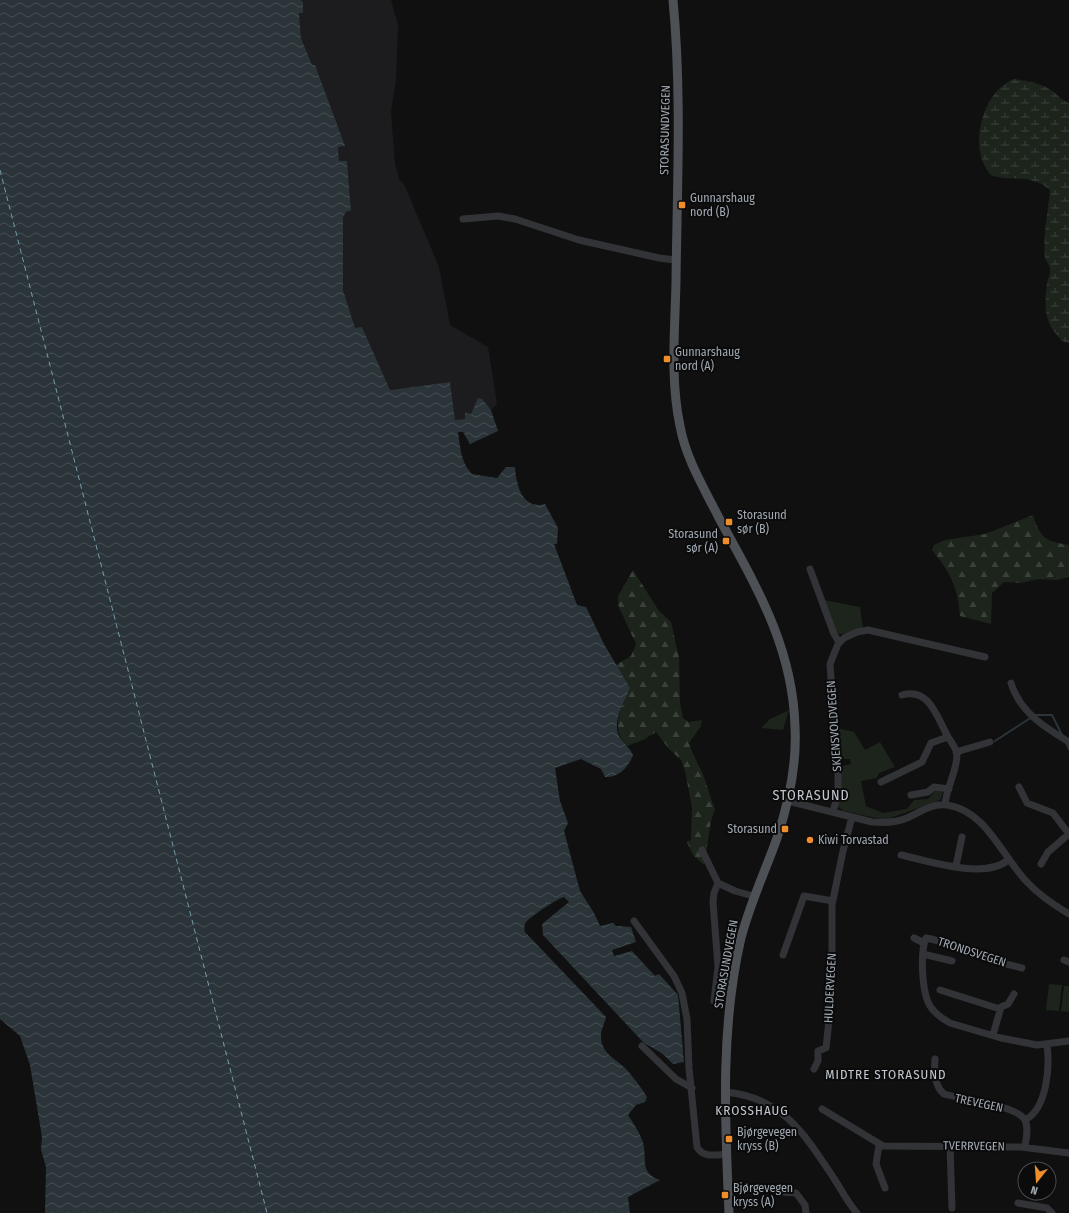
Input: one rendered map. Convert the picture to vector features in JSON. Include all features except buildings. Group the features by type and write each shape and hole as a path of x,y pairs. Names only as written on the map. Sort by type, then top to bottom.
{"main road":[{"name":"STORASUNDVEGEN","path":"673,0 678,85 674,375 680,426 692,465 760,593 775,625 783,649 791,688 796,730 794,764 788,800 776,841 754,896 741,940 734,980 727,1044 725,1092 729,1213"}],"street":[{"path":"463,218 498,216 515,219 579,240 659,258 676,260"},
{"path":"810,569 834,634 839,642 849,634 868,630 985,657"},
{"name":"SKJENSVOLDVEGEN","path":"833,812 838,793 838,775 830,664 839,642"},
{"path":"1011,683 1018,700 1033,718 1069,742"},
{"path":"902,695 907,694 925,699 933,708 956,752 955,770 945,805"},
{"path":"881,782 922,762 931,743 948,736"},
{"path":"956,752 990,742"},
{"path":"910,795 928,792 934,787 949,789"},
{"path":"1018,787 1027,803 1053,813 1069,834 1048,852 1041,864"},
{"path":"788,800 872,822 892,822 907,818 927,808 945,805 963,809 974,816 1008,860 1036,891 1069,914"},
{"name":"HULDERVEGEN","path":"814,1069 818,1061 818,1051 826,1048 831,1011 833,901 852,817"},
{"path":"956,866 962,837"},
{"path":"702,850 718,883 735,891 754,896"},
{"path":"901,854 973,869 997,867 1008,860"},
{"path":"714,1001 718,967 713,902 714,893 718,883"},
{"path":"783,954 804,896 833,901"},
{"path":"634,921 680,986 687,1019 697,1147 706,1155 727,1154"},
{"name":"TRONDSVEGEN","path":"914,938 924,943"},
{"name":"TRONDSVEGEN","path":"1022,968 986,958 969,950 935,940 926,938 924,943 924,986 928,1002 932,1009 942,1018 950,1023 1026,1044 1047,1045 1069,1041"},
{"name":"TRONDSVEGEN","path":"923,954 952,961"},
{"path":"940,990 1000,1009"},
{"path":"993,1035 1001,1007 1008,1004 1014,994"},
{"path":"1025,1147 1027,1131 1025,1120 1036,1112 1044,1093 1047,1045"},
{"path":"642,1046 676,1079 692,1088"},
{"name":"TREVEGEN","path":"935,1059 934,1071 938,1089 944,1094 1010,1110 1018,1113 1025,1120"},
{"path":"725,1092 760,1099 783,1113 815,1150 857,1213"},
{"path":"822,1109 880,1145 876,1164 885,1188"},
{"name":"TVERRVEGEN","path":"880,1145 1025,1147 1069,1153"},
{"path":"950,1145 952,1208"},
{"path":"783,1192 796,1193 805,1204 806,1213"},
{"path":"1018,1203 1047,1208 1052,1213"}],"shaded area":[{"path":"301,0 391,0 398,25 396,79 391,112 395,164 399,179 404,184 439,267 450,325 488,347 497,404 491,410 482,399 477,401 471,414 465,414 466,419 455,420 450,382 390,390 362,327 355,329 343,290 343,217 347,211 351,211 347,162 339,161 338,147 344,146 301,38 299,13 303,13 303,2"}],"green space":[{"path":"1014,79 1043,86 1069,103 1069,343 1059,338 1052,329 1046,310 1046,290 1050,267 1045,257 1045,240 1050,190 1034,181 1027,179 1006,178 991,175 984,164 980,151 979,136 986,108 994,95 1003,86"},
{"path":"1033,515 1041,534 1054,542 1069,545 1069,577 1057,580 1038,579 1021,583 1004,582 992,593 991,624 960,616 955,588 944,566 932,550 934,545 945,540 985,534"},
{"path":"633,570 659,611 671,622 679,658 680,702 683,718 689,722 702,720 701,726 689,743 715,809 711,821 704,865 693,855 687,842 691,840 692,807 685,771 681,760 669,749 656,732 643,740 627,746 619,732 618,725 621,710 630,689 616,665 631,656 636,644 618,605 618,596"},
{"path":"824,600 860,607 863,628 845,634 838,634 835,632"},
{"path":"789,710 783,730 761,728 770,719"},
{"path":"837,728 854,732 865,750 880,742 895,767 879,773 877,778 861,781 866,806 883,813 907,809 914,800 928,799 937,789 943,793 940,800 885,820 844,811 837,806 842,766 851,764 850,759 840,759"},
{"path":"1049,984 1062,985 1059,1011 1046,1010"},
{"path":"1064,986 1069,986 1069,1012 1061,1011"}],"water":[{"path":"0,0 301,0 303,2 303,13 299,13 301,38 312,65 315,65 345,146 338,147 339,161 347,161 351,211 347,211 343,217 343,290 355,328 362,327 390,390 450,382 455,420 465,419 465,413 471,414 478,398 482,399 491,410 498,431 470,444 463,432 458,432 459,443 465,465 472,474 497,478 506,467 515,467 519,488 526,499 537,505 545,504 558,528 557,544 554,544 577,605 586,607 604,644 630,688 617,722 619,737 630,749 633,755 629,764 619,774 610,777 605,777 601,769 581,759 555,768 560,801 568,823 564,831 580,891 594,913 600,926 613,923 616,926 631,927 636,942 612,950 614,956 632,951 655,976 659,974 678,995 684,1062 673,1064 663,1054 643,1042 543,935 542,924 569,902 564,897 550,904 533,916 526,922 524,928 525,932 606,1017 601,1035 604,1048 610,1056 626,1069 647,1097 645,1102 636,1105 628,1115 638,1130 642,1140 648,1173 660,1180 628,1197 630,1213 45,1213 46,1167 41,1150 42,1137 30,1065 20,1036 0,1019"}],"waterway":[{"path":"995,741 1035,715 1052,715 1062,735"},
{"path":"1066,743 1069,749"}],"ferry route":[{"path":"0,170 267,1213"}],"place":[{"name":"Gunnarshaug nord (B)","path":"682,205"},
{"name":"Gunnarshaug nord (A)","path":"667,359"},
{"name":"Storasund sør (B)","path":"729,522"},
{"name":"Storasund sør (A)","path":"726,541"},
{"name":"Storasund","path":"785,829"},
{"name":"Kiwi Torvastad","path":"810,840"},
{"name":"Bjørgevegen kryss (B)","path":"729,1139"},
{"name":"Bjørgevegen kryss (A)","path":"725,1195"}],"district":[{"name":"STORASUND","path":"811,795"},
{"name":"MIDTRE STORASUND","path":"886,1074"},
{"name":"KROSSHAUG","path":"752,1110"}]}
